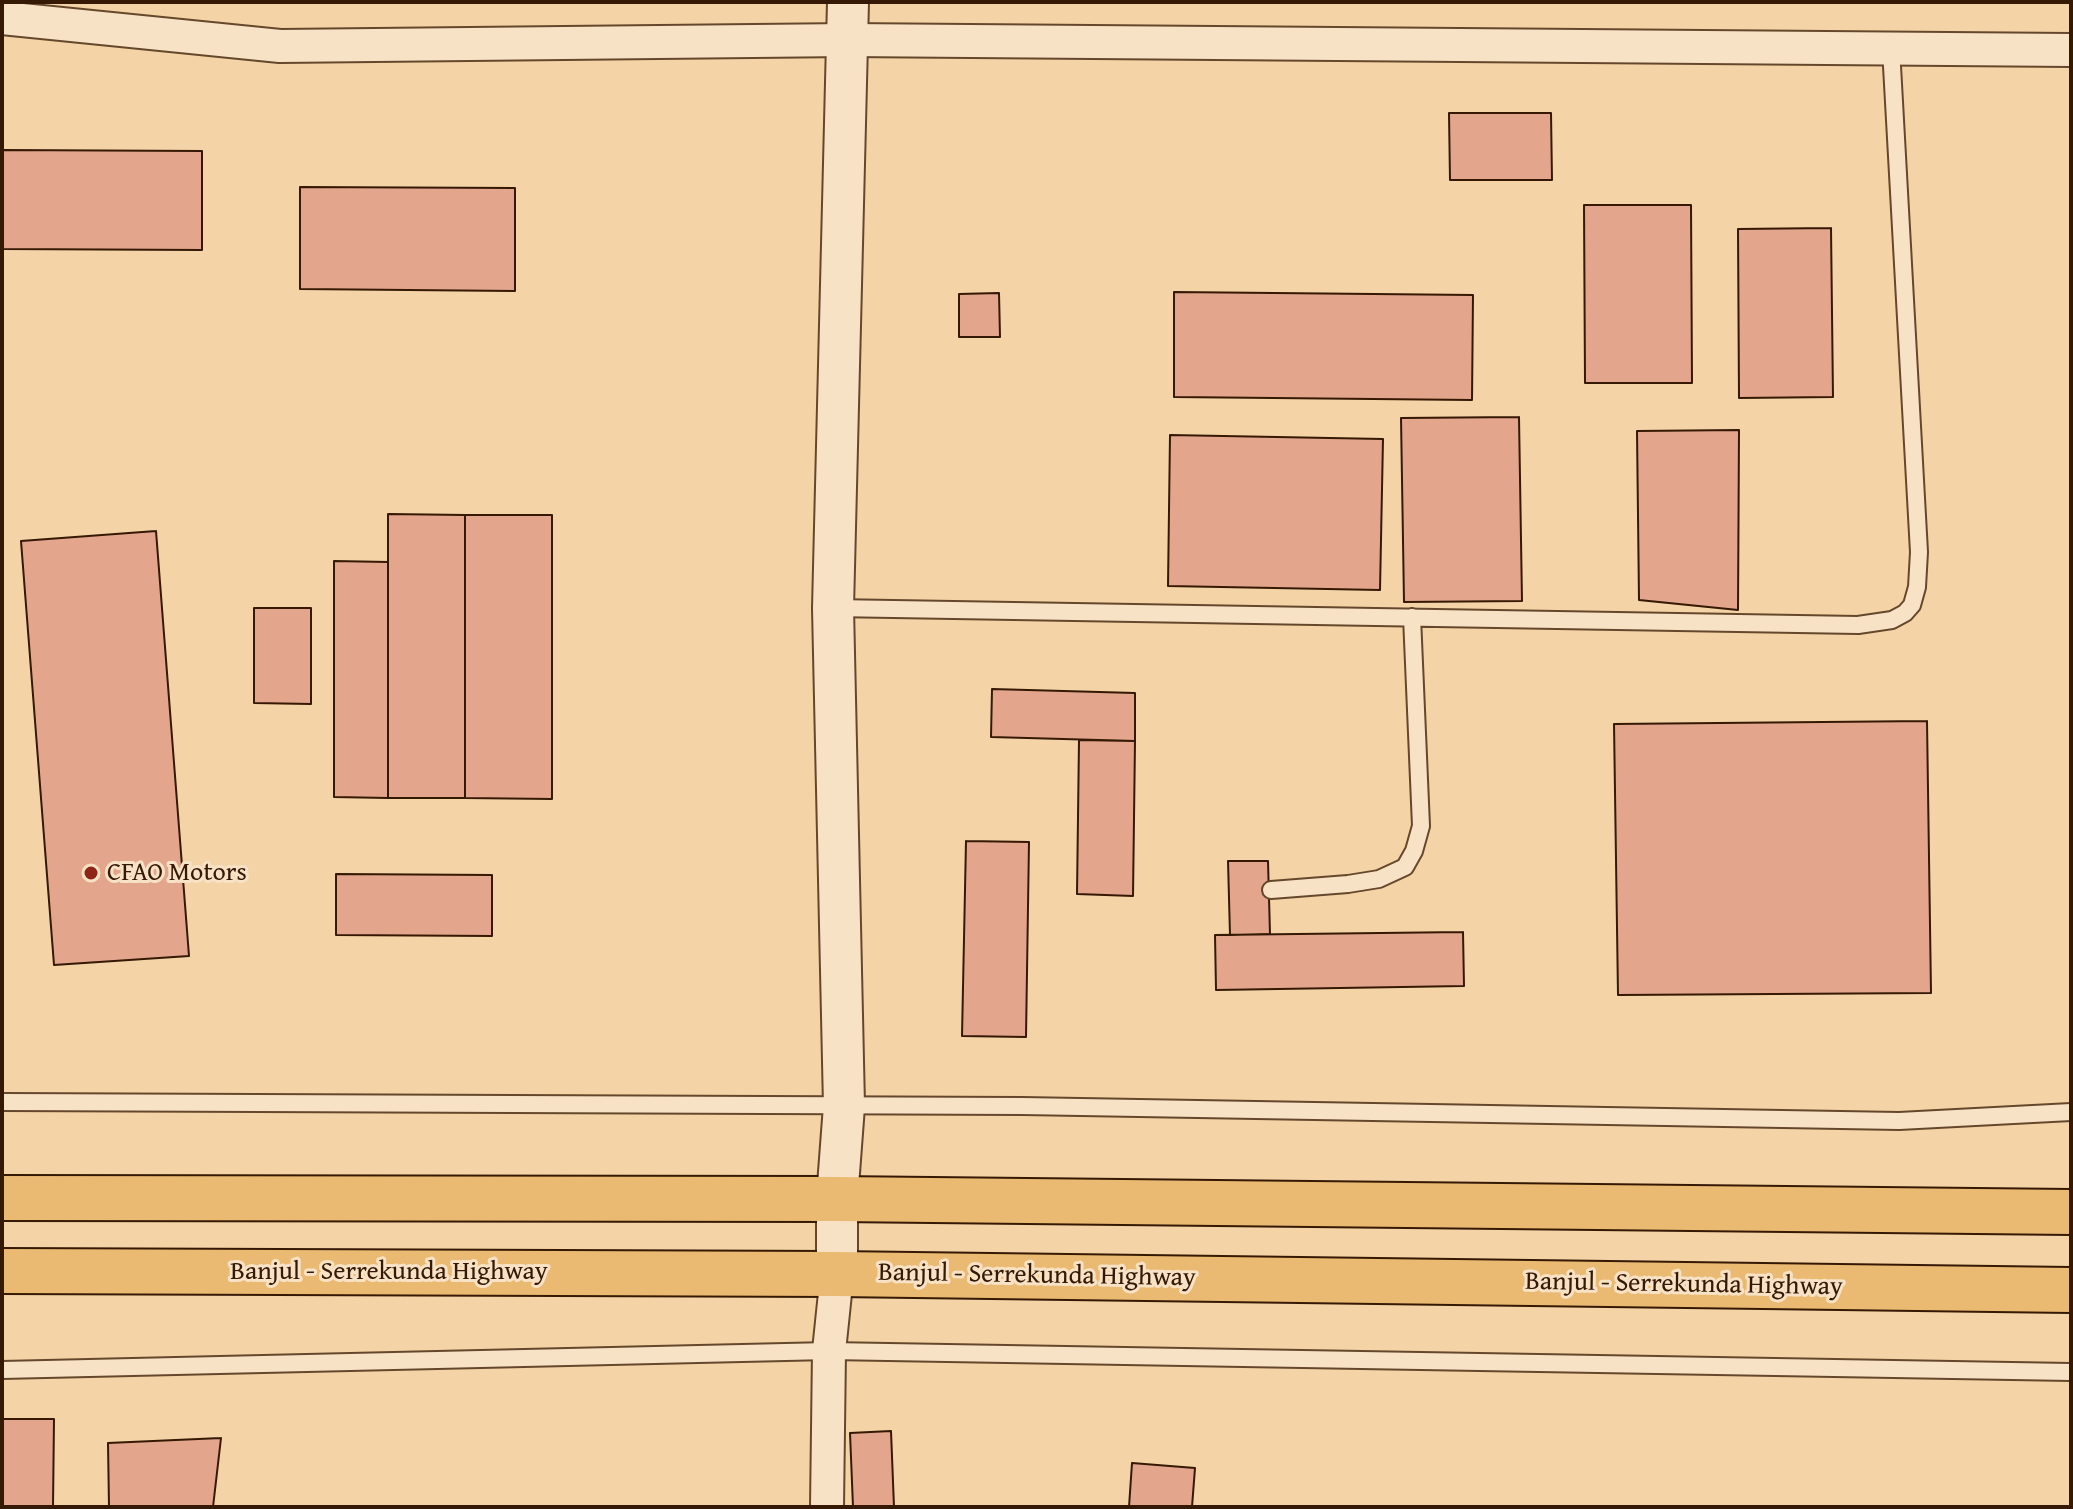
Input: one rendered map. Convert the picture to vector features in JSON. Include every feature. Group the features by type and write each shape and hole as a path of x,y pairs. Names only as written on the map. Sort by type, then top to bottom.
{"highway":[{"path":"2,1198 837,1199 2071,1212"},
{"name":"Banjul - Serrekunda Highway","path":"2,1271 837,1274 2071,1290"}],"street":[{"path":"2,18 280,46 848,21 2071,50"},
{"path":"827,1507 829,1351 837,1274 837,1199 844,1106 833,608 848,21"}],"lane":[{"path":"833,608 1858,625 1892,620 1912,605 1917,587 1919,552 1891,48"},
{"path":"1271,890 1379,879 1405,867 1414,851 1421,826 1412,617"},
{"path":"2,1102 1452,1112 1899,1121 2071,1112"},
{"path":"2,1370 829,1351 2071,1372"}],"building":[{"path":"1449,113 1551,113 1552,180 1450,180"},
{"path":"2,150 202,151 202,250 2,249"},
{"path":"300,187 515,188 515,291 300,289"},
{"path":"1584,205 1691,205 1692,383 1585,383"},
{"path":"1831,228 1833,397 1739,398 1738,229"},
{"path":"1174,292 1473,295 1472,400 1174,397"},
{"path":"999,293 1000,337 959,337 959,294"},
{"path":"1519,417 1522,601 1404,602 1401,418"},
{"path":"1739,430 1738,610 1639,600 1637,431"},
{"path":"1170,435 1383,439 1380,590 1168,586"},
{"path":"388,514 465,515 465,798 388,798"},
{"path":"465,515 552,515 552,799 465,798"},
{"path":"156,531 189,956 54,965 21,541"},
{"path":"334,561 388,562 388,798 334,797"},
{"path":"254,608 311,608 311,704 254,703"},
{"path":"992,689 1135,693 1135,741 991,737"},
{"path":"1927,721 1931,993 1618,995 1614,724"},
{"path":"1079,740 1135,741 1133,896 1077,894"},
{"path":"966,841 1029,842 1026,1037 962,1036"},
{"path":"1228,861 1268,861 1270,934 1230,935"},
{"path":"336,874 492,875 492,936 336,935"},
{"path":"1463,932 1464,986 1216,990 1215,935"},
{"path":"2,1419 54,1419 53,1507 2,1507"},
{"path":"891,1431 894,1507 853,1507 850,1433"},
{"path":"221,1438 213,1507 109,1507 108,1443"},
{"path":"1132,1463 1195,1468 1192,1507 1129,1507"}],"place":[{"name":"CFAO Motors","path":"91,873"}]}
